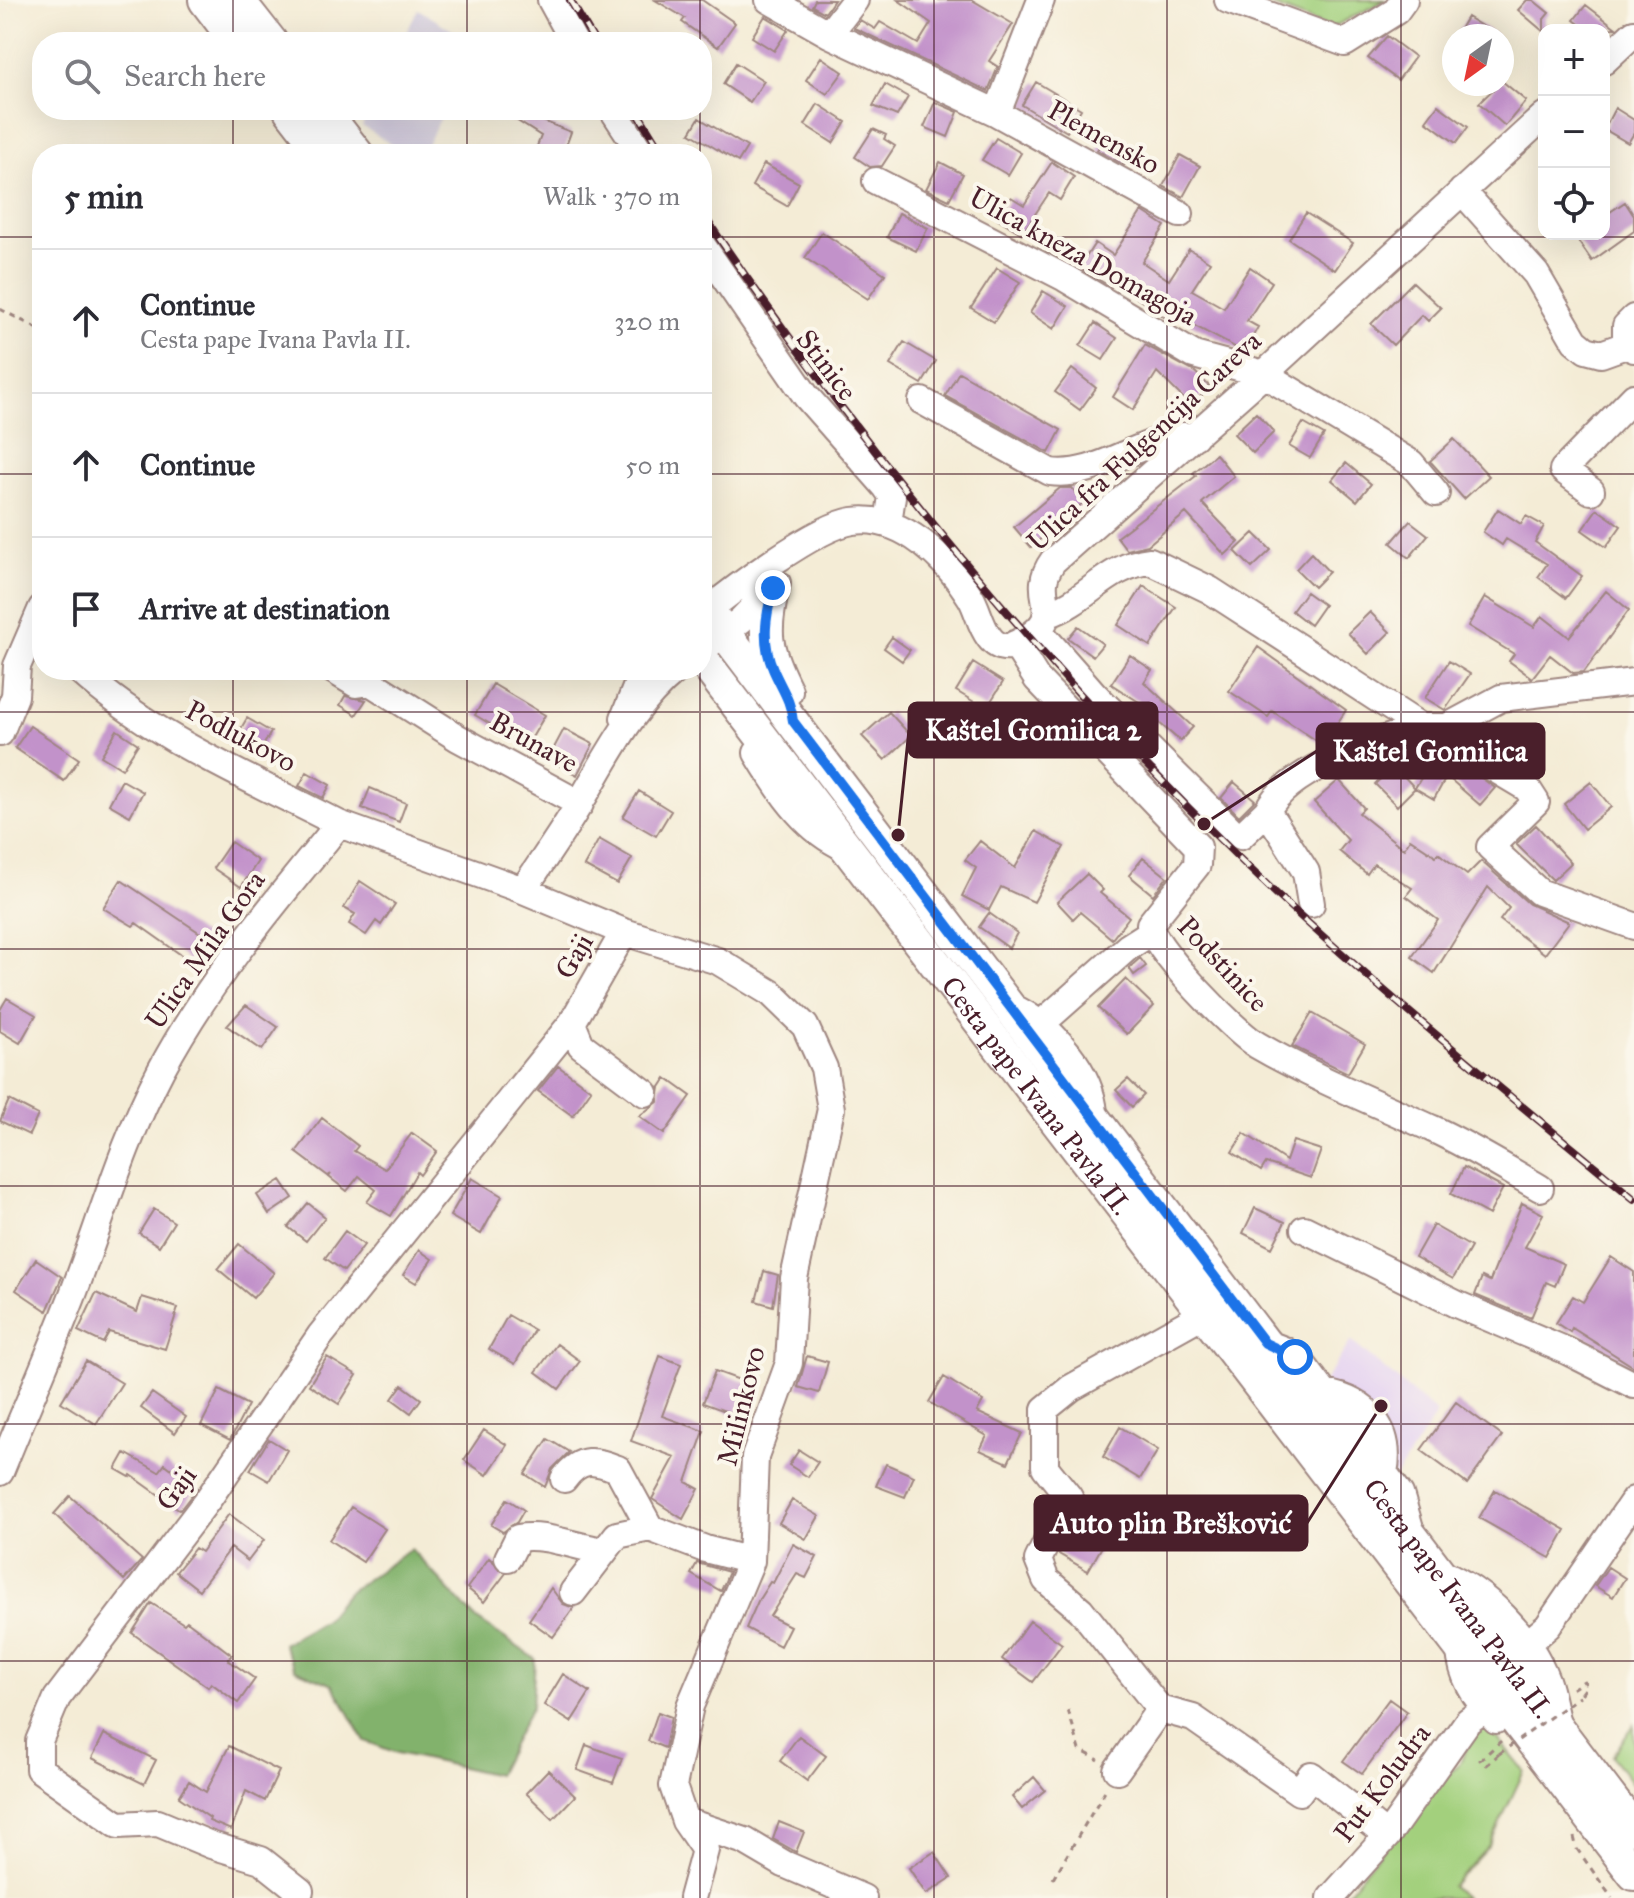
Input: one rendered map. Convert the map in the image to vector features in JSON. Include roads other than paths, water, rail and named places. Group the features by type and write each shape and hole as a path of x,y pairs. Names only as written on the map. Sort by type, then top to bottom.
{"main road":[{"path":"205,0 229,32"},
{"path":"238,0 263,32"},
{"path":"298,120 316,144"},
{"path":"331,120 349,144"},
{"path":"773,588 766,616 766,645 775,673 791,704 793,721"},
{"name":"Cesta pape Ivana Pavla II.","path":"712,627 793,721 1094,1117 1460,1647 1634,1829"},
{"name":"Cesta pape Ivana Pavla II.","path":"712,672 1161,1255 1256,1355 1411,1535 1439,1572 1634,1874"}],"street":[{"path":"551,0 569,32"},
{"name":"Plemensko","path":"769,0 829,34 997,113 1180,214"},
{"path":"829,34 855,0"},
{"path":"997,113 1041,0"},
{"path":"1228,0 1345,43 1396,11 1404,0"},
{"path":"1610,55 1634,33"},
{"path":"620,120 635,144"},
{"name":"Ulica fra Fulgencija Careva","path":"1043,622 1043,580 1053,561 1264,374 1538,121"},
{"name":"Ulica kneza Domagoja","path":"876,181 1065,278 1194,355 1264,374 1411,463 1436,493"},
{"path":"1462,191 1536,274 1575,341 1586,350 1601,354 1630,347 1626,326 1634,318"},
{"name":"Stinice","path":"712,260 806,396 886,487 892,496 888,523"},
{"path":"1591,491 1563,470 1634,397"},
{"path":"922,401 1050,472 1066,475 1142,447 1183,435 1195,436"},
{"path":"712,618 761,571 816,538 852,521 888,523 908,533 955,577 972,599 984,629 995,643 1003,647 1015,644 1116,570 1150,561 1210,590 1434,727 1475,757 1527,788 1536,802 1490,847 1539,892 1634,926"},
{"path":"712,620 773,588 816,538"},
{"path":"1043,622 1095,695 1234,833 1241,836 1248,832 1282,791 1360,747 1434,727 1501,698 1634,682"},
{"path":"0,733 15,696 9,656 32,631"},
{"name":"Podstinice","path":"1015,644 1037,679 1198,847 1197,865 1150,924 1150,933 1179,971 1253,1043 1335,1086 1435,1130 1540,1188"},
{"name":"Podlukovo","path":"90,680 174,739 339,824"},
{"name":"Brunave","path":"349,680 356,684 370,682 458,738 580,804"},
{"path":"618,737 639,680"},
{"path":"339,824 523,890 580,804 618,737 665,680"},
{"path":"1267,811 1306,872 1311,904"},
{"name":"Ulica Mila Gora","path":"0,1472 72,1297 122,1157 160,1073 191,1018 249,936 339,824"},
{"name":"Gaji","path":"300,1891 261,1860 211,1845 158,1823 118,1825 39,1769 39,1741 57,1698 209,1498 320,1336 572,1023 624,932 523,890"},
{"name":"Milinkovo","path":"624,932 718,961 771,993 805,1026 824,1068 831,1109 794,1278 789,1363 755,1457 751,1561 690,1706 673,1786 685,1821 705,1850 692,1898"},
{"path":"1041,1024 1128,947 1150,933"},
{"path":"1011,1006 1041,1024 1084,1078 1094,1117"},
{"name":"Gaji","path":"572,1023 581,1045 645,1093"},
{"path":"1304,1229 1456,1304 1565,1350 1634,1385"},
{"path":"1161,1255 1169,1289 1207,1341 1256,1355 1295,1357 1400,1494 1410,1519 1411,1535"},
{"path":"1191,1321 1071,1388 1045,1409 1045,1467 1069,1497 1038,1560 1046,1580 1081,1610 1160,1709 1193,1718 1299,1792 1311,1775 1387,1836"},
{"path":"564,1479 574,1465 591,1459 618,1469 650,1528"},
{"path":"1526,1645 1548,1626 1634,1500"},
{"path":"573,1592 617,1535 650,1528 705,1549 751,1561"},
{"path":"508,1558 518,1538 537,1534 569,1546 604,1551"},
{"path":"1439,1572 1462,1581 1506,1621 1526,1645 1547,1682 1548,1738 1506,1730 1485,1709 1461,1669 1460,1647"},
{"path":"1117,1770 1160,1709"},
{"name":"Put Koludra","path":"1331,1898 1387,1836 1468,1721 1485,1709"},
{"path":"685,1821 745,1841 784,1864 863,1898"}],"railway":[{"path":"570,0 589,32"},
{"path":"642,120 657,144"},
{"path":"712,228 824,385 954,550 1165,785 1335,948 1634,1199"}],"place":[{"name":"Kaštel Gomilica","path":"1204,824"},
{"name":"Kaštel Gomilica 2","path":"898,835"},
{"name":"Auto plin Brešković","path":"1381,1406"}]}
